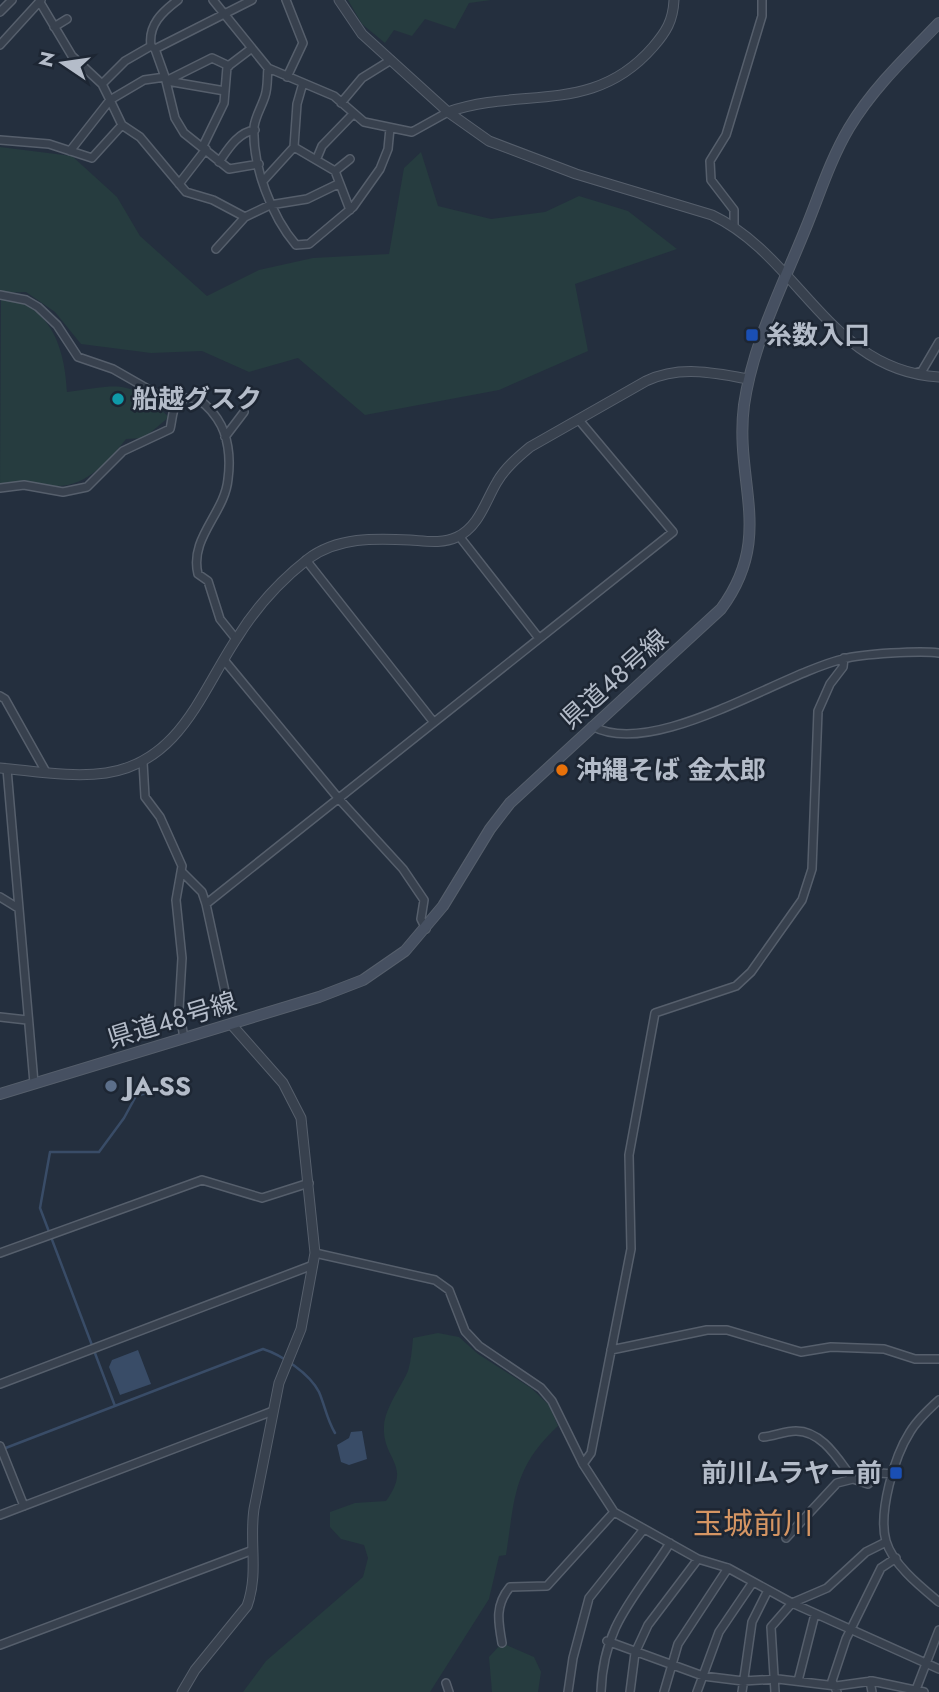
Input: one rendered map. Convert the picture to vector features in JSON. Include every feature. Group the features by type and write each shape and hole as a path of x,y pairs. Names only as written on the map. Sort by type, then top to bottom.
{"main road":[{"name":"県道48号線","path":"0,1094 231,1024 363,980 405,951 426,929 510,803 709,622 733,593 742,575 751,528 743,426 749,379 757,348 849,128 893,71 939,23"}],"street":[{"path":"0,12 12,0"},
{"path":"178,0 162,12 149,34 166,79 175,118 184,133 229,169 259,164"},
{"path":"213,0 268,68 334,96 364,122 390,128 419,130 449,112 490,100 564,97 600,86 648,53 667,30 674,13 674,0"},
{"path":"102,84 125,61 252,0"},
{"path":"286,0 303,43 287,77"},
{"path":"338,0 362,34 477,134 515,153 712,215 734,225 759,244 785,277 842,336 893,367 939,377"},
{"path":"734,225 734,210 711,180 710,162 726,135 762,16 762,0"},
{"path":"0,45 41,2 72,56 102,84 122,125 139,137 186,192 213,200 245,217"},
{"path":"54,27 67,19"},
{"path":"179,184 204,148 224,103 229,65 252,47"},
{"path":"166,79 212,58 229,65"},
{"path":"341,103 362,78 391,60"},
{"path":"268,68 266,93 255,130 259,164 270,205 281,227 296,245 304,247 350,210 380,169 388,149 390,128"},
{"path":"70,151 110,100 144,80 166,79 225,91"},
{"path":"264,180 294,147 297,104 303,83"},
{"path":"317,158 322,146 353,114"},
{"path":"0,140 27,140 92,158 122,125"},
{"path":"219,162 233,142 248,131 255,130"},
{"path":"294,147 317,158 335,171 350,210"},
{"path":"335,171 350,159"},
{"path":"216,249 245,217 270,205 307,199 338,184"},
{"path":"0,295 26,300 38,307 57,325 78,357 113,369 176,405"},
{"path":"915,373 922,371 939,342"},
{"path":"34,1083 4,768 103,774 143,762 185,727 254,613 306,560 330,546 356,540 429,542 459,536 478,517 497,481 516,458 662,374 698,370 749,379"},
{"path":"0,488 24,485 63,492 87,487 123,452 170,429 176,405 187,399 207,405 218,417 225,437 229,463 228,484 196,551 196,564 198,574 208,581 220,619 236,639"},
{"path":"225,437 244,412"},
{"path":"206,904 339,799 432,720 673,532 579,420"},
{"path":"459,536 538,637"},
{"path":"306,560 432,720"},
{"path":"592,726 604,733 618,735 653,732 690,721 844,658 939,653"},
{"path":"583,1464 591,1453 631,1249 629,1155 654,1013 736,986 751,972 802,900 812,869 818,711 830,684 843,667 844,658"},
{"path":"224,660 339,799 403,870 424,900 421,919 426,929"},
{"path":"0,696 5,699 46,772"},
{"path":"143,762 145,797 160,817 183,873 202,892 229,1010"},
{"path":"183,873 176,900 182,958 179,1009 184,1038"},
{"path":"0,897 18,908"},
{"path":"0,1017 27,1020"},
{"path":"182,1692 247,1606 254,1581 252,1523 273,1411 279,1383 301,1329 315,1253 303,1130 295,1102 283,1083 231,1024"},
{"path":"0,1253 202,1180 262,1198 309,1183"},
{"path":"315,1253 435,1280 449,1290 465,1331 479,1346 541,1388 552,1401 583,1464 614,1512 698,1559 727,1568 815,1614 939,1669"},
{"path":"0,1384 313,1265"},
{"path":"611,1350 707,1330 727,1330 801,1352 831,1347 884,1349 915,1359 939,1359"},
{"path":"939,1400 910,1430 893,1474 884,1515 886,1542 896,1558 939,1602"},
{"path":"0,1515 273,1411"},
{"path":"763,1437 789,1432 808,1433 830,1448 853,1479"},
{"path":"0,1446 24,1506"},
{"path":"786,1538 837,1483 853,1479 868,1484 880,1474 893,1474"},
{"path":"502,1643 497,1614 509,1585 547,1586 614,1512"},
{"path":"568,1692 573,1658 589,1598 645,1530"},
{"path":"775,1692 771,1627 792,1603 827,1588 866,1552 886,1542"},
{"path":"601,1692 607,1641 620,1614 670,1543"},
{"path":"0,1646 253,1550"},
{"path":"836,1689 832,1681 846,1639 881,1568 896,1558"},
{"path":"630,1692 635,1653 648,1625 698,1559"},
{"path":"663,1692 678,1644 727,1568"},
{"path":"697,1692 719,1632 753,1582"},
{"path":"743,1692 752,1622 768,1590"},
{"path":"798,1681 815,1614"},
{"path":"607,1641 701,1675 743,1681 798,1681 836,1689 870,1681 918,1691 924,1663 939,1630"},
{"path":"870,1681 872,1692"},
{"path":"446,1683 449,1692"}],"green space":[{"path":"348,0 491,0 469,3 455,29 425,19 412,36 394,30 385,43 362,24"},
{"path":"0,147 72,156 117,197 140,236 207,296 259,270 313,258 389,254 404,168 421,152 438,206 491,219 545,212 579,196 628,211 677,249 575,284 588,351 499,390 365,415 298,358 249,372 202,351 151,353 81,344 55,312 26,292 0,293"},
{"path":"1,298 33,309 44,319 59,345 67,392 123,387 143,396 169,417 144,438 126,439 104,464 76,483 54,486 23,482 0,486"},
{"path":"438,1333 459,1337 478,1354 531,1388 549,1405 558,1426 543,1441 524,1470 515,1500 506,1555 499,1556 489,1599 430,1692 243,1692 266,1661 363,1577 368,1558 364,1545 341,1539 330,1527 330,1512 355,1503 386,1501 394,1489 397,1470 387,1447 385,1419 408,1371 413,1338"},
{"path":"502,1643 534,1657 541,1672 538,1692 492,1692 489,1657"}],"water":[{"path":"138,1350 151,1384 120,1395 109,1367 112,1360"},
{"path":"362,1431 367,1459 349,1465 341,1462 337,1445 349,1438 351,1432"}],"waterway":[{"path":"115,1406 40,1208 50,1152 99,1152 124,1118 136,1096 160,1089"},
{"path":"3,1449 263,1349 287,1360 315,1385 335,1433"}],"place":[{"name":"糸数入口","path":"752,335"},
{"name":"船越グスク","path":"118,399"},
{"name":"沖縄そば 金太郎","path":"562,770"},
{"name":"JA-SS","path":"111,1086"},
{"name":"前川ムラヤー前","path":"896,1473"}],"district":[{"name":"玉城前川","path":"753,1524"}]}
